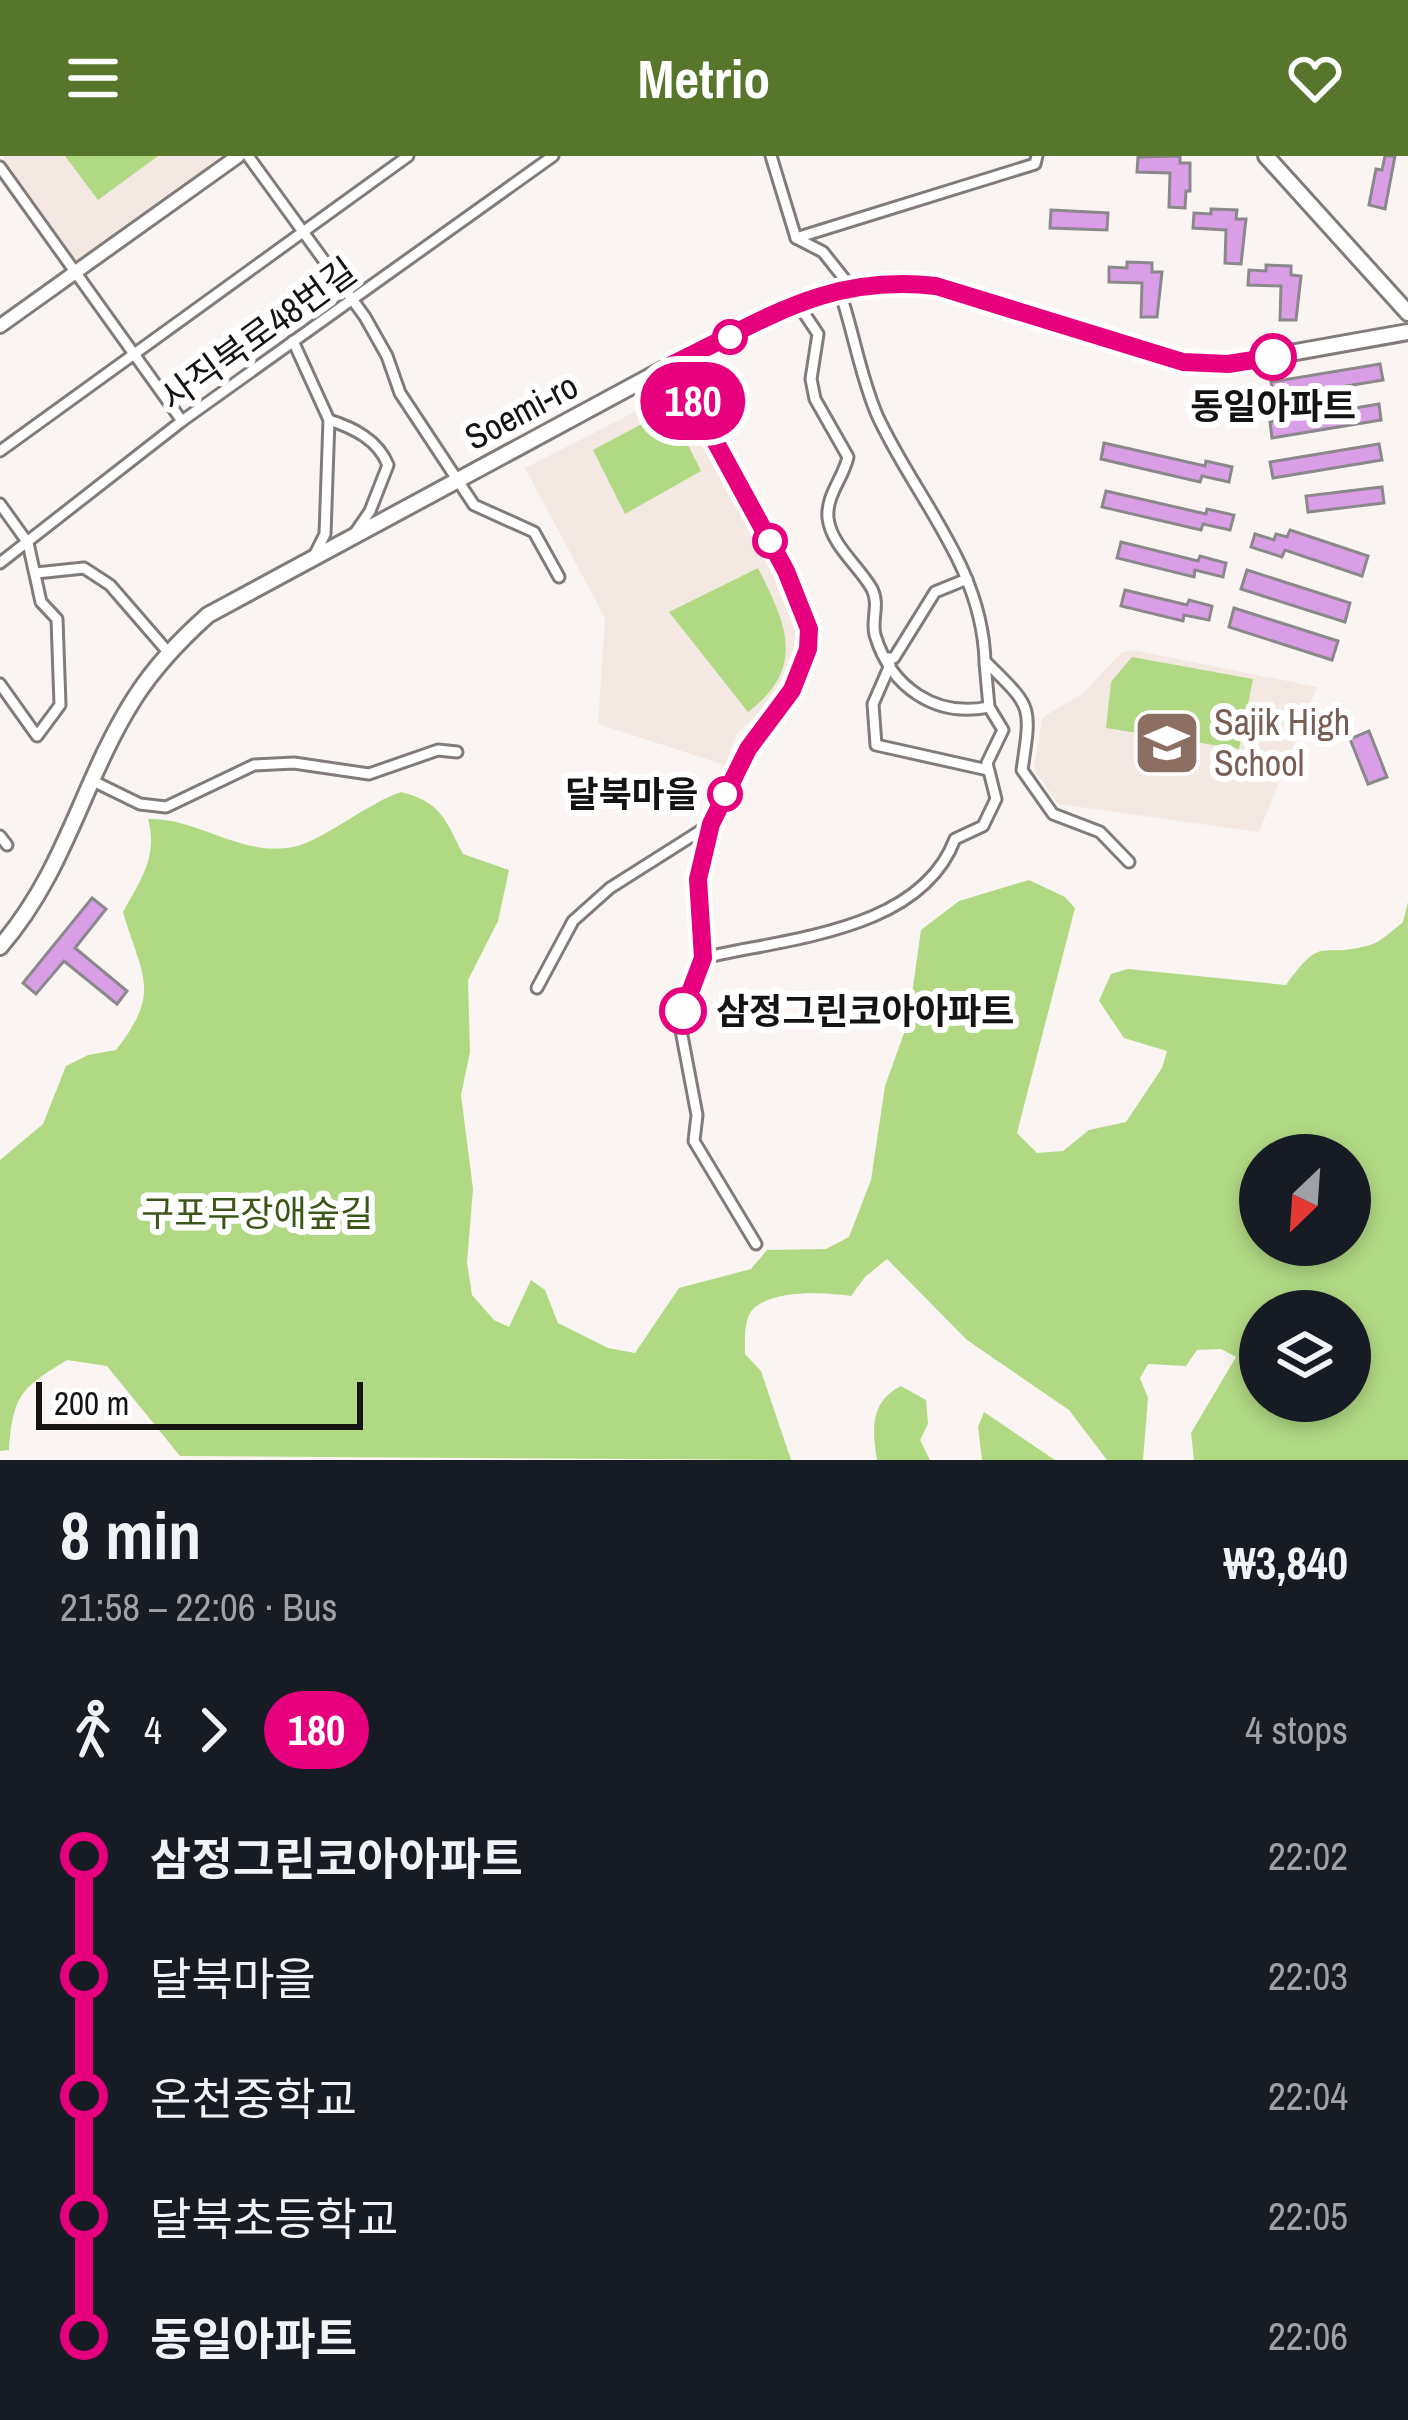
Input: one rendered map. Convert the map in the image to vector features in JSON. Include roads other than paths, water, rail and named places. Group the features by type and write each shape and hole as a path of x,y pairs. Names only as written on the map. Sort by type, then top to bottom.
{"main road":[{"path":"1266,156 1408,313"},
{"name":"Soemi-ro","path":"0,946 44,890 131,703 168,652 208,615 673,364 798,304 845,287 899,282 936,286 1183,362 1228,364 1408,332"}],"street":[{"path":"0,326 238,156"},
{"path":"248,156 352,299 387,356 400,393 482,511 517,520 534,532 560,577"},
{"path":"0,451 408,156"},
{"name":"사직북로48번길","path":"0,563 182,421 553,156"},
{"path":"703,958 861,921 928,886 946,864 956,839 983,826 996,799 988,770 1003,730 989,707 983,623 967,579 951,541 876,412 845,287 823,252 796,238 771,156"},
{"path":"796,238 1035,164 1037,156"},
{"path":"0,167 182,421"},
{"path":"798,304 818,334 812,380 815,399 848,457 828,500 828,524 877,601 874,631 889,662 919,696 968,714 989,707"},
{"path":"293,340 329,420 325,534 314,556"},
{"path":"673,364 786,571 809,629 808,649 792,690 748,749 711,824 698,879 703,958 680,1025 697,1115 694,1141 757,1244"},
{"path":"329,420 364,436 383,452 388,465 370,511 355,533"},
{"path":"0,504 28,543 41,602 57,620 60,705 38,736 0,684"},
{"path":"37,573 84,568 110,585 168,652"},
{"path":"967,579 935,592 889,662 873,704 876,745 988,770"},
{"path":"985,661 1027,704 1022,770 1053,814 1100,832 1130,862"},
{"path":"95,782 140,804 166,807 241,770 266,763 369,774 438,750 457,752"},
{"path":"537,988 573,921 610,888 711,824"}],"place":[{"name":"동일아파트","path":"1273,357"},
{"name":"Sajik High School","path":"1167,743"},
{"name":"달북마을","path":"725,794"},
{"name":"삼정그린코아아파트","path":"683,1011"}],"park label":[{"name":"구포무장애숲길","path":"257,1213"}]}
